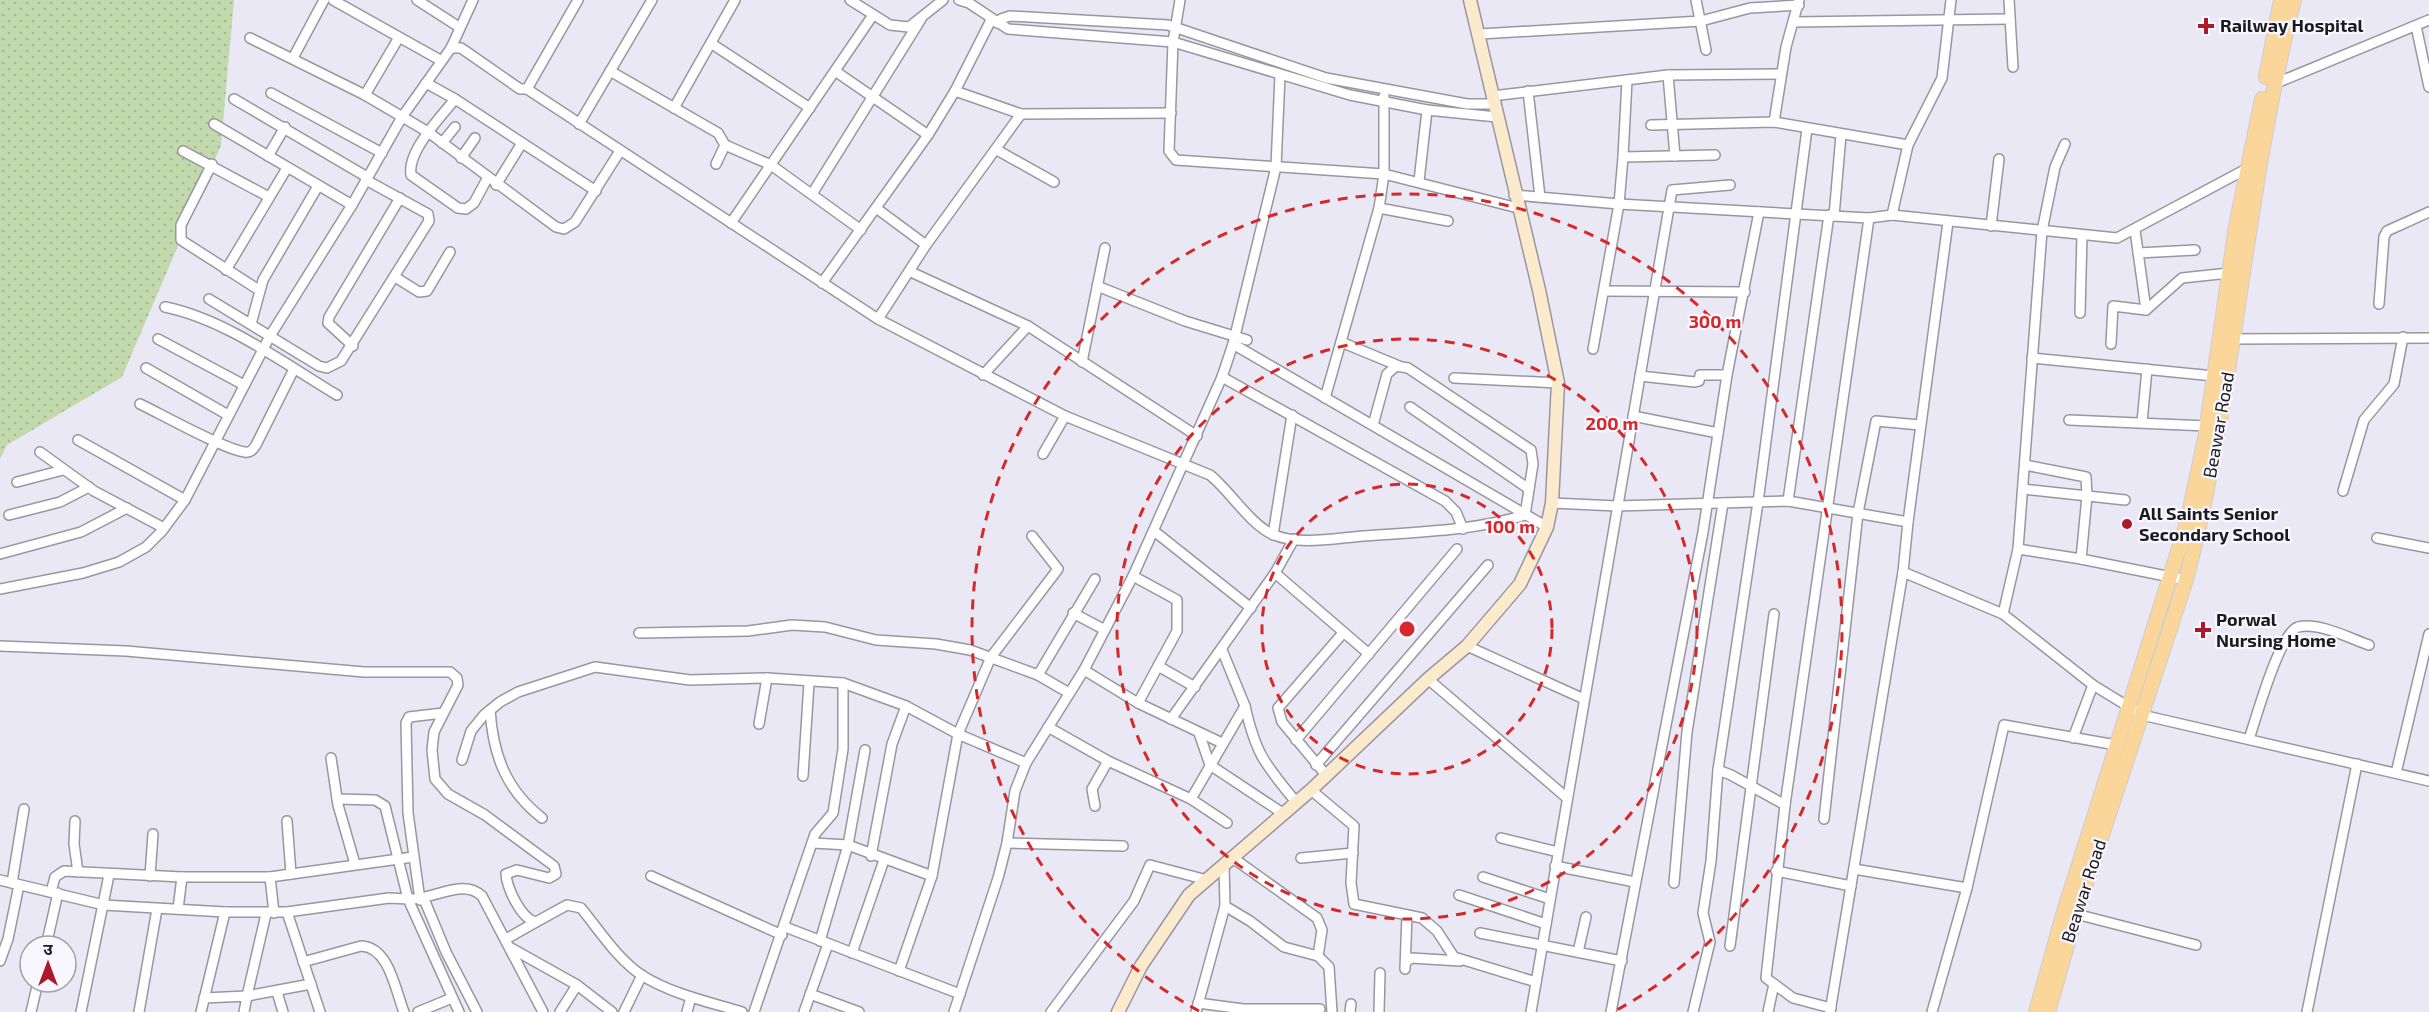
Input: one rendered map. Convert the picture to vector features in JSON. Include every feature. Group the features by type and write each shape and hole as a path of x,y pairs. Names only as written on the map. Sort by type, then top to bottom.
{"main road":[{"name":"Beawar Road","path":"2203,477 2207,426 2229,273 2272,81 2281,0"},
{"name":"Beawar Road","path":"2276,50 2294,0"},
{"name":"Beawar Road","path":"2048,1012 2076,914 2186,580 2193,524 2234,340 2254,166"},
{"name":"Beawar Road","path":"2036,1012 2128,707 2171,577 2193,524"}],"street":[{"path":"293,58 324,0"},
{"path":"333,0 398,39 440,60"},
{"path":"417,0 459,27"},
{"path":"0,589 84,573 119,562 146,547 164,528 185,500 270,336 352,204 402,117 440,60 451,48 473,0"},
{"path":"527,89 578,0"},
{"path":"579,124 652,0"},
{"path":"674,108 712,44 733,2 721,0"},
{"path":"850,0 890,25 909,27 943,0"},
{"path":"1180,0 1173,42 1169,151 1176,160 1384,174 1419,181 1518,208"},
{"path":"1118,1012 1141,966 1176,909 1319,783 1428,679 1467,646 1520,584 1547,526 1552,503 1557,383 1539,290 1514,195 1480,34 1470,0"},
{"path":"1696,0 1706,50"},
{"path":"1892,215 1908,146 1942,78 1951,0"},
{"path":"2009,0 2013,67"},
{"path":"965,1 1008,29 1173,42 1321,88 1427,110 1497,117"},
{"path":"1480,34 1701,21 1750,9 1799,2 1786,47 1774,122"},
{"path":"731,223 873,15"},
{"path":"822,283 928,135 994,22 1010,16 1175,27 1326,78 1467,104 1492,92 1528,92 1668,75 1781,74"},
{"path":"1792,25 1950,18 2010,19"},
{"path":"812,194 921,19"},
{"path":"2272,81 2429,20"},
{"path":"1110,38 1111,21"},
{"path":"2416,26 2429,87"},
{"path":"250,38 365,95 428,132 556,228 564,229 575,222 620,151"},
{"path":"365,95 398,39"},
{"path":"712,44 810,108"},
{"path":"451,48 461,48 520,88 527,89 878,319 1065,416 1210,475 1225,487 1260,526 1273,535 1294,539 1463,529 1525,515"},
{"path":"610,71 718,133 725,145 771,165 861,230"},
{"path":"836,71 928,135"},
{"path":"954,1012 998,878 1007,843 1015,791 1026,763 1084,670 1133,576 1222,377 1234,340 1276,167 1280,75"},
{"path":"1668,75 1675,156"},
{"path":"1593,349 1619,204 1627,80"},
{"path":"426,83 455,99 596,192"},
{"path":"1325,398 1379,208 1384,174 1384,90"},
{"path":"955,91 1021,114 1171,114"},
{"path":"1528,92 1540,197"},
{"path":"271,93 380,157"},
{"path":"209,299 319,366 327,368 341,361 353,346 429,216 285,127 234,99"},
{"path":"455,99 428,132 412,160 410,169 413,178 458,208 466,209 474,202 488,177"},
{"path":"1419,181 1427,110"},
{"path":"878,319 911,272 926,245 1021,114"},
{"path":"1651,125 1774,122 1908,146"},
{"path":"214,124 352,204"},
{"path":"268,156 285,127"},
{"path":"442,143 455,127"},
{"path":"1693,1012 1710,942 1702,914 1711,861 1718,771 1758,502 1807,129"},
{"path":"1788,501 1832,215 1841,135"},
{"path":"461,158 475,138"},
{"path":"496,185 522,143"},
{"path":"2003,614 2018,549 2042,231 2055,167 2065,144"},
{"path":"716,164 725,145"},
{"path":"997,150 1054,182"},
{"path":"183,151 212,164 269,197"},
{"path":"1623,157 1715,155"},
{"path":"1991,226 1999,159"},
{"path":"212,164 181,225 180,234 185,244 259,290"},
{"path":"1514,195 1619,204 1869,218 1892,215 2117,238 2254,166"},
{"path":"226,270 287,168"},
{"path":"1531,1012 1672,190 1730,185"},
{"path":"251,324 259,290 318,186"},
{"path":"353,346 332,328 328,323 329,317 400,198"},
{"path":"876,208 926,245"},
{"path":"1379,208 1448,221"},
{"path":"1611,1012 1654,793 1727,375 1759,212"},
{"path":"2379,304 2384,237 2387,231 2429,212"},
{"path":"1869,218 1776,871 1766,978 1793,998 1831,1010 1903,572 1920,425 1948,222"},
{"path":"2135,230 2146,310"},
{"path":"2080,313 2082,235"},
{"path":"1082,362 1105,248"},
{"path":"2138,253 2195,250"},
{"path":"395,277 419,292 427,291 450,252"},
{"path":"911,272 1028,326 1197,436"},
{"path":"2111,344 2113,306 2146,310 2182,278 2229,273"},
{"path":"1097,286 1234,340 1325,398 1547,526"},
{"path":"1605,291 1745,292"},
{"path":"165,307 198,316 263,350 337,395"},
{"path":"983,375 1028,326"},
{"path":"2219,338 2234,340 2429,338"},
{"path":"2343,491 2364,420 2394,384 2403,338"},
{"path":"158,339 244,385"},
{"path":"1234,340 1247,340"},
{"path":"1341,342 1408,368 1531,450 1533,464 1525,515"},
{"path":"2032,358 2214,376"},
{"path":"1373,425 1387,374 1391,369 1399,366"},
{"path":"146,368 228,415"},
{"path":"140,404 216,441 244,452 253,450 294,369"},
{"path":"2142,422 2147,369"},
{"path":"1640,376 1695,382 1700,375 1727,375"},
{"path":"1222,377 1445,501 1456,512 1463,529"},
{"path":"1454,378 1557,383"},
{"path":"1410,407 1529,489"},
{"path":"1273,535 1292,415"},
{"path":"1043,454 1065,416"},
{"path":"1633,416 1718,433"},
{"path":"2069,420 2207,426"},
{"path":"1824,819 1858,513 1876,421 1920,425"},
{"path":"78,440 185,500"},
{"path":"40,452 89,488 164,528"},
{"path":"2025,465 2086,477 2087,496 2081,559"},
{"path":"17,482 63,470"},
{"path":"9,515 60,502 89,488"},
{"path":"2023,489 2125,500"},
{"path":"1552,503 1617,506 1788,501 1908,522"},
{"path":"1674,883 1688,732 1723,503"},
{"path":"0,554 81,532 128,508"},
{"path":"1154,531 1251,608"},
{"path":"899,971 932,876 958,734 991,657 1058,568 1032,536"},
{"path":"2376,538 2429,548"},
{"path":"1171,719 1275,573 1294,539"},
{"path":"1296,740 1457,549"},
{"path":"2018,549 2186,580"},
{"path":"1316,765 1488,565"},
{"path":"1903,572 2003,614 2093,685 2142,715 2429,781"},
{"path":"1275,573 1369,654"},
{"path":"1133,576 1177,600 1177,631 1138,703"},
{"path":"1038,675 1095,579"},
{"path":"1073,613 1105,630"},
{"path":"1730,946 1774,614"},
{"path":"639,633 748,631 810,625 825,627 876,640 956,646 1038,675 1069,693"},
{"path":"2249,739 2281,647 2293,629 2318,628 2369,645"},
{"path":"1343,633 1278,708 1282,722 1316,765 1319,783 1354,826 1351,883 1354,904 1422,918 1430,924 1454,957 1536,982"},
{"path":"2396,773 2429,634"},
{"path":"0,646 126,651 364,672 440,670 450,672 457,678 458,685 455,695 434,732 433,770 441,788 485,815 556,870 553,877 549,878 518,870 506,874 508,884 526,917 536,922"},
{"path":"1467,646 1584,699"},
{"path":"1222,650 1245,706 1252,741 1261,758 1296,802"},
{"path":"1158,666 1195,687"},
{"path":"462,760 471,731 490,710 518,692 595,667 690,680 767,678 843,683 906,706 958,734 1026,763"},
{"path":"1084,670 1138,703 1222,743"},
{"path":"759,724 767,678"},
{"path":"1428,679 1567,798"},
{"path":"803,776 809,682"},
{"path":"754,1012 784,931 815,834 833,813 843,749 843,683"},
{"path":"2073,738 2093,685"},
{"path":"871,856 892,744 906,706"},
{"path":"1191,799 1245,706"},
{"path":"490,710 492,735 509,782 522,802 542,818"},
{"path":"443,713 413,716 407,720 408,813 413,857 422,899 441,955 453,981 452,998 459,1012"},
{"path":"1932,1012 1967,888 2004,725 2116,745"},
{"path":"1048,727 1108,760 1191,799 1227,823"},
{"path":"1199,733 1210,765 1284,814"},
{"path":"804,1012 848,845 866,750"},
{"path":"331,758 337,799 356,864"},
{"path":"1095,806 1092,789 1108,760"},
{"path":"2307,1012 2357,764"},
{"path":"1718,771 1785,805"},
{"path":"337,799 363,798 381,802 388,813 396,858 408,899 441,955 453,981 477,1012"},
{"path":"0,961 8,939 24,809"},
{"path":"75,821 74,844 78,872"},
{"path":"287,821 291,874"},
{"path":"150,876 153,834"},
{"path":"1501,838 1558,852"},
{"path":"813,843 848,845 871,856 932,876"},
{"path":"1007,843 1122,846"},
{"path":"1301,858 1353,853"},
{"path":"48,934 58,874 78,872 182,877 270,877 413,857"},
{"path":"852,953 884,860"},
{"path":"1225,906 1250,921 1284,947 1318,956 1329,967 1332,1010 1242,1011 1197,1007 1225,906 1229,862"},
{"path":"1229,862 1317,918 1322,930 1318,956"},
{"path":"1051,1012 1134,901 1150,865 1207,880"},
{"path":"1556,866 1635,882"},
{"path":"1854,869 1967,888"},
{"path":"1776,871 1851,886"},
{"path":"81,1012 109,875"},
{"path":"651,876 784,931 824,942 960,994"},
{"path":"178,909 182,877"},
{"path":"244,1012 270,913 270,877"},
{"path":"1483,877 1550,899"},
{"path":"0,880 104,905 225,912 287,912 390,898 422,899 461,888 477,891 508,943 543,1012"},
{"path":"1459,895 1546,924"},
{"path":"508,943 536,922 567,905 581,908 623,959 642,975 691,997 742,1012"},
{"path":"139,1012 157,909"},
{"path":"201,1012 225,912"},
{"path":"287,912 320,1012"},
{"path":"2076,914 2196,945"},
{"path":"1407,915 1405,965 1411,958 1466,961"},
{"path":"1578,952 1586,917"},
{"path":"1480,933 1622,961"},
{"path":"508,943 577,985 612,1012"},
{"path":"303,962 361,946 370,947 382,955 404,1012"},
{"path":"1379,1012 1380,973"},
{"path":"624,1012 642,975"},
{"path":"204,999 277,992 311,984"},
{"path":"1768,1012 1774,984"},
{"path":"560,1012 577,985"},
{"path":"277,992 283,1012"},
{"path":"31,1012 35,994"},
{"path":"810,994 859,1012"},
{"path":"687,1012 691,997"},
{"path":"422,1011 452,998"}],"green space":[{"path":"0,0 234,0 221,145 122,377 7,445 0,459"}],"place":[{"name":"Railway Hospital","path":"2206,26"},
{"name":"All Saints Senior Secondary School","path":"2127,524"},
{"name":"Porwal Nursing Home","path":"2203,630"}]}
